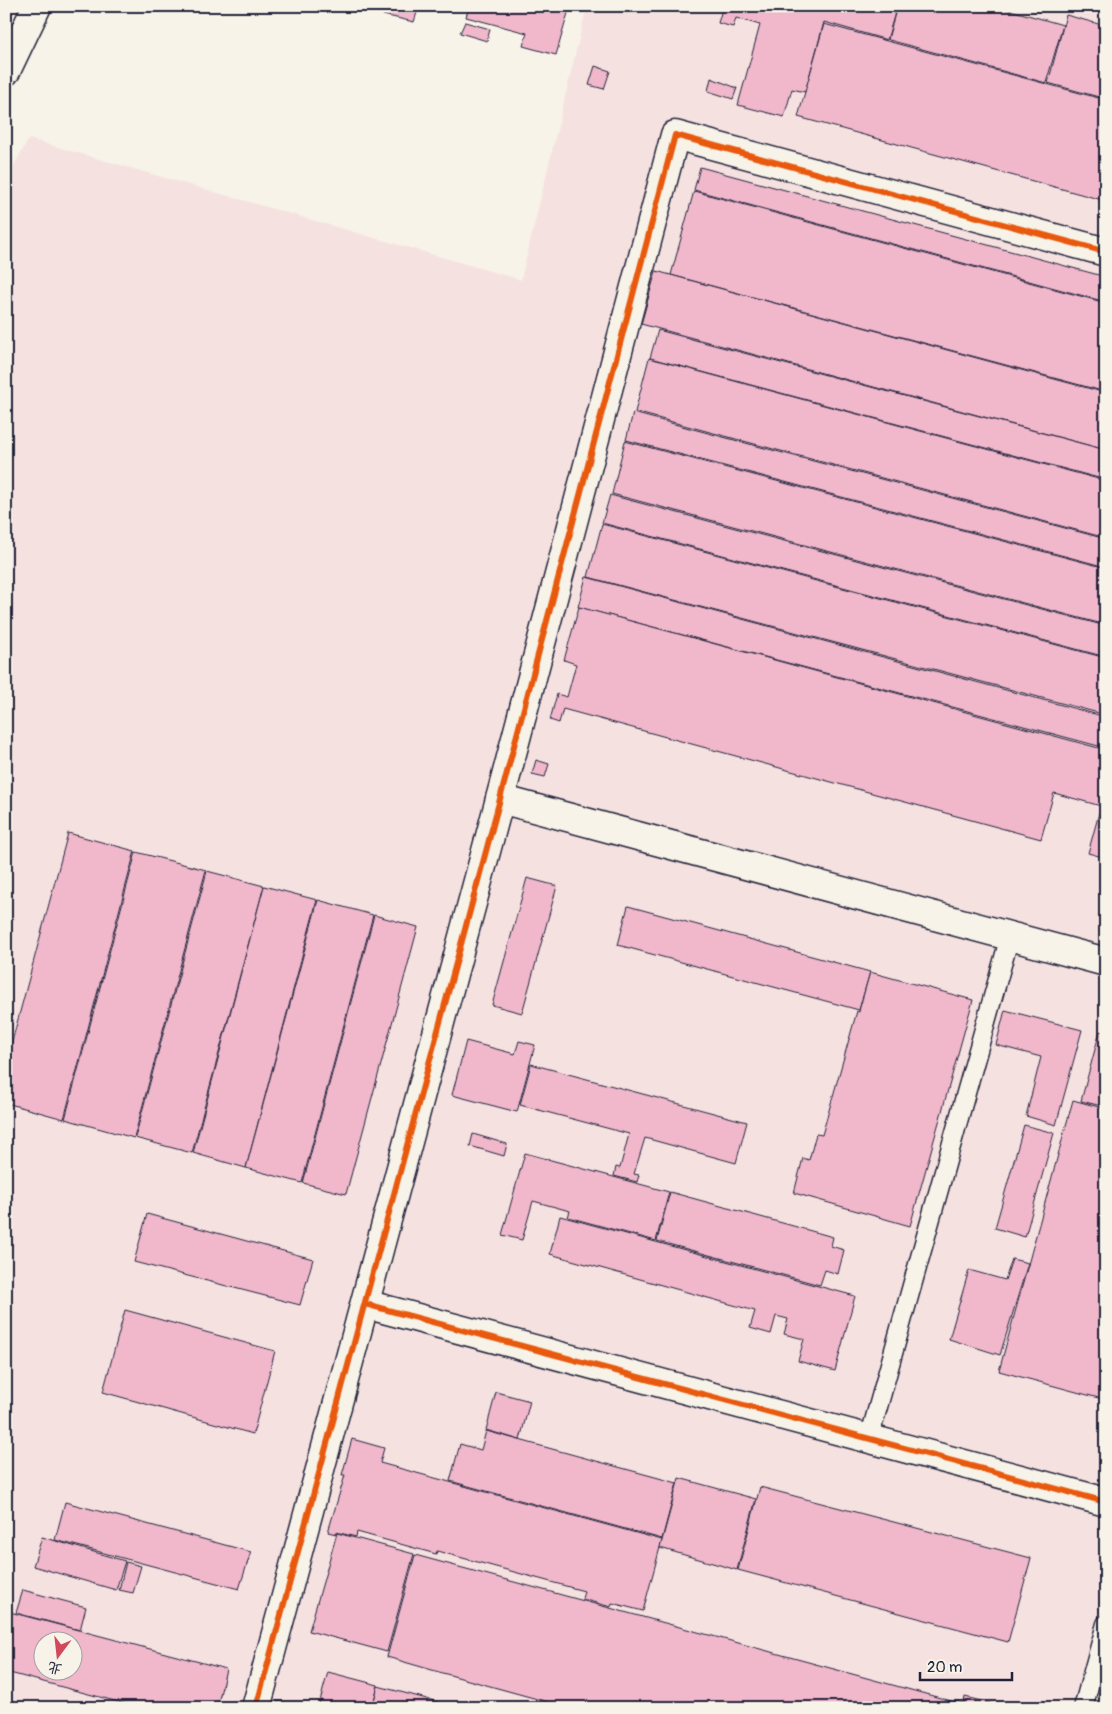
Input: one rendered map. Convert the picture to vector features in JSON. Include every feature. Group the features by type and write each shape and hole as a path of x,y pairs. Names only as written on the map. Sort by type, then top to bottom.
{"street":[{"path":"6,71 37,6"},
{"path":"256,1708 500,799 675,135 1106,252"},
{"path":"500,799 1106,962"},
{"path":"365,1304 1106,1502"}],"lane":[{"path":"869,1438 1010,936"},
{"path":"1083,1708 1106,1624"}],"shaded area":[{"path":"587,6 1106,6 1106,1708 6,1708 6,179 29,139 521,280"}],"building":[{"path":"369,6 384,6 383,10"},
{"path":"386,6 419,6 414,22 383,15"},
{"path":"469,6 570,6 556,55 523,46 527,33 466,17"},
{"path":"723,6 897,6 887,40 824,22 805,92 792,89 784,117 738,105 760,25 736,18 733,27 718,23"},
{"path":"897,6 996,6 1063,25 1046,83 889,40"},
{"path":"1066,15 1106,26 1106,99 1048,83"},
{"path":"465,22 490,29 487,41 460,33"},
{"path":"824,24 1106,100 1106,201 798,117"},
{"path":"595,66 610,71 604,89 589,85"},
{"path":"711,78 737,88 733,99 708,91"},
{"path":"700,167 1106,277 1106,302 694,190"},
{"path":"694,191 1106,303 1106,392 671,275"},
{"path":"656,271 1106,393 1106,450 641,324"},
{"path":"658,330 1106,450 1106,480 650,358"},
{"path":"649,358 1106,481 1106,538 635,412"},
{"path":"633,413 1106,539 1106,567 626,440"},
{"path":"625,441 1106,568 1106,625 612,494"},
{"path":"610,495 1106,626 1106,657 602,523"},
{"path":"602,524 1106,658 1106,715 588,577"},
{"path":"586,577 1106,717 1106,748 578,607"},
{"path":"579,607 1106,750 1106,858 1088,853 1101,806 1054,793 1041,839 563,709 559,723 550,720 557,694 567,697 576,664 564,660"},
{"path":"536,760 549,764 545,777 532,774"},
{"path":"68,833 135,851 64,1119 6,1103 6,1064"},
{"path":"136,852 206,870 134,1138 65,1119"},
{"path":"207,871 264,886 192,1153 135,1138"},
{"path":"527,878 557,886 522,1013 492,1005"},
{"path":"264,886 317,900 246,1168 193,1153"},
{"path":"318,900 373,915 302,1183 246,1168"},
{"path":"628,906 870,972 859,1010 618,945"},
{"path":"374,915 418,927 346,1194 303,1183"},
{"path":"870,972 973,1000 910,1226 794,1193 803,1158 809,1160 816,1134 822,1135"},
{"path":"1005,1010 1082,1030 1056,1125 1026,1116 1041,1057 996,1045"},
{"path":"1100,1031 1106,1033 1106,1107 1081,1101"},
{"path":"466,1041 515,1054 519,1041 535,1045 517,1112 452,1095"},
{"path":"531,1064 747,1122 736,1163 645,1138 634,1174 639,1175 637,1182 614,1176 616,1167 620,1168 629,1134 520,1105"},
{"path":"1073,1100 1106,1109 1106,1400 999,1371"},
{"path":"1024,1125 1054,1133 1025,1237 995,1228"},
{"path":"473,1134 507,1144 504,1156 470,1146"},
{"path":"525,1153 669,1192 656,1241 568,1217 570,1211 533,1201 522,1240 502,1235"},
{"path":"670,1192 833,1237 831,1246 844,1250 838,1274 825,1270 820,1285 657,1241"},
{"path":"147,1214 313,1259 300,1305 134,1262"},
{"path":"560,1216 855,1296 835,1371 798,1361 804,1339 784,1334 788,1319 776,1316 771,1334 750,1328 755,1311 550,1254"},
{"path":"1012,1259 1028,1263 1000,1355 949,1339 969,1270 1005,1280"},
{"path":"125,1310 275,1351 253,1434 103,1392"},
{"path":"496,1392 530,1401 520,1440 486,1430"},
{"path":"486,1431 677,1483 662,1539 450,1481 460,1444 481,1450"},
{"path":"352,1439 384,1448 380,1463 662,1540 643,1611 612,1603 611,1607 582,1599 584,1591 437,1551 436,1554 357,1532 356,1537 328,1532 345,1475 342,1475"},
{"path":"679,1478 756,1499 737,1570 660,1548"},
{"path":"760,1487 1031,1558 1008,1642 738,1570"},
{"path":"65,1502 251,1552 239,1589 55,1540"},
{"path":"337,1533 414,1554 387,1652 309,1631"},
{"path":"42,1537 125,1561 116,1590 33,1566"},
{"path":"415,1555 955,1702 953,1708 570,1708 387,1657"},
{"path":"126,1562 141,1566 133,1593 119,1590"},
{"path":"23,1590 86,1607 80,1630 16,1613"},
{"path":"6,1611 226,1669 217,1708 141,1708 44,1682 82,1682 82,1632 32,1632 32,1679 6,1672"},
{"path":"328,1672 378,1685 372,1708 318,1708"},
{"path":"378,1686 461,1708 372,1708"},
{"path":"965,1697 994,1704 993,1708 954,1708 956,1701 964,1703"},
{"path":"278,1701 304,1708 276,1708"}],"cycle path":[{"path":"256,1708 500,799 675,135 1106,252"},
{"path":"365,1304 1106,1502"}]}
